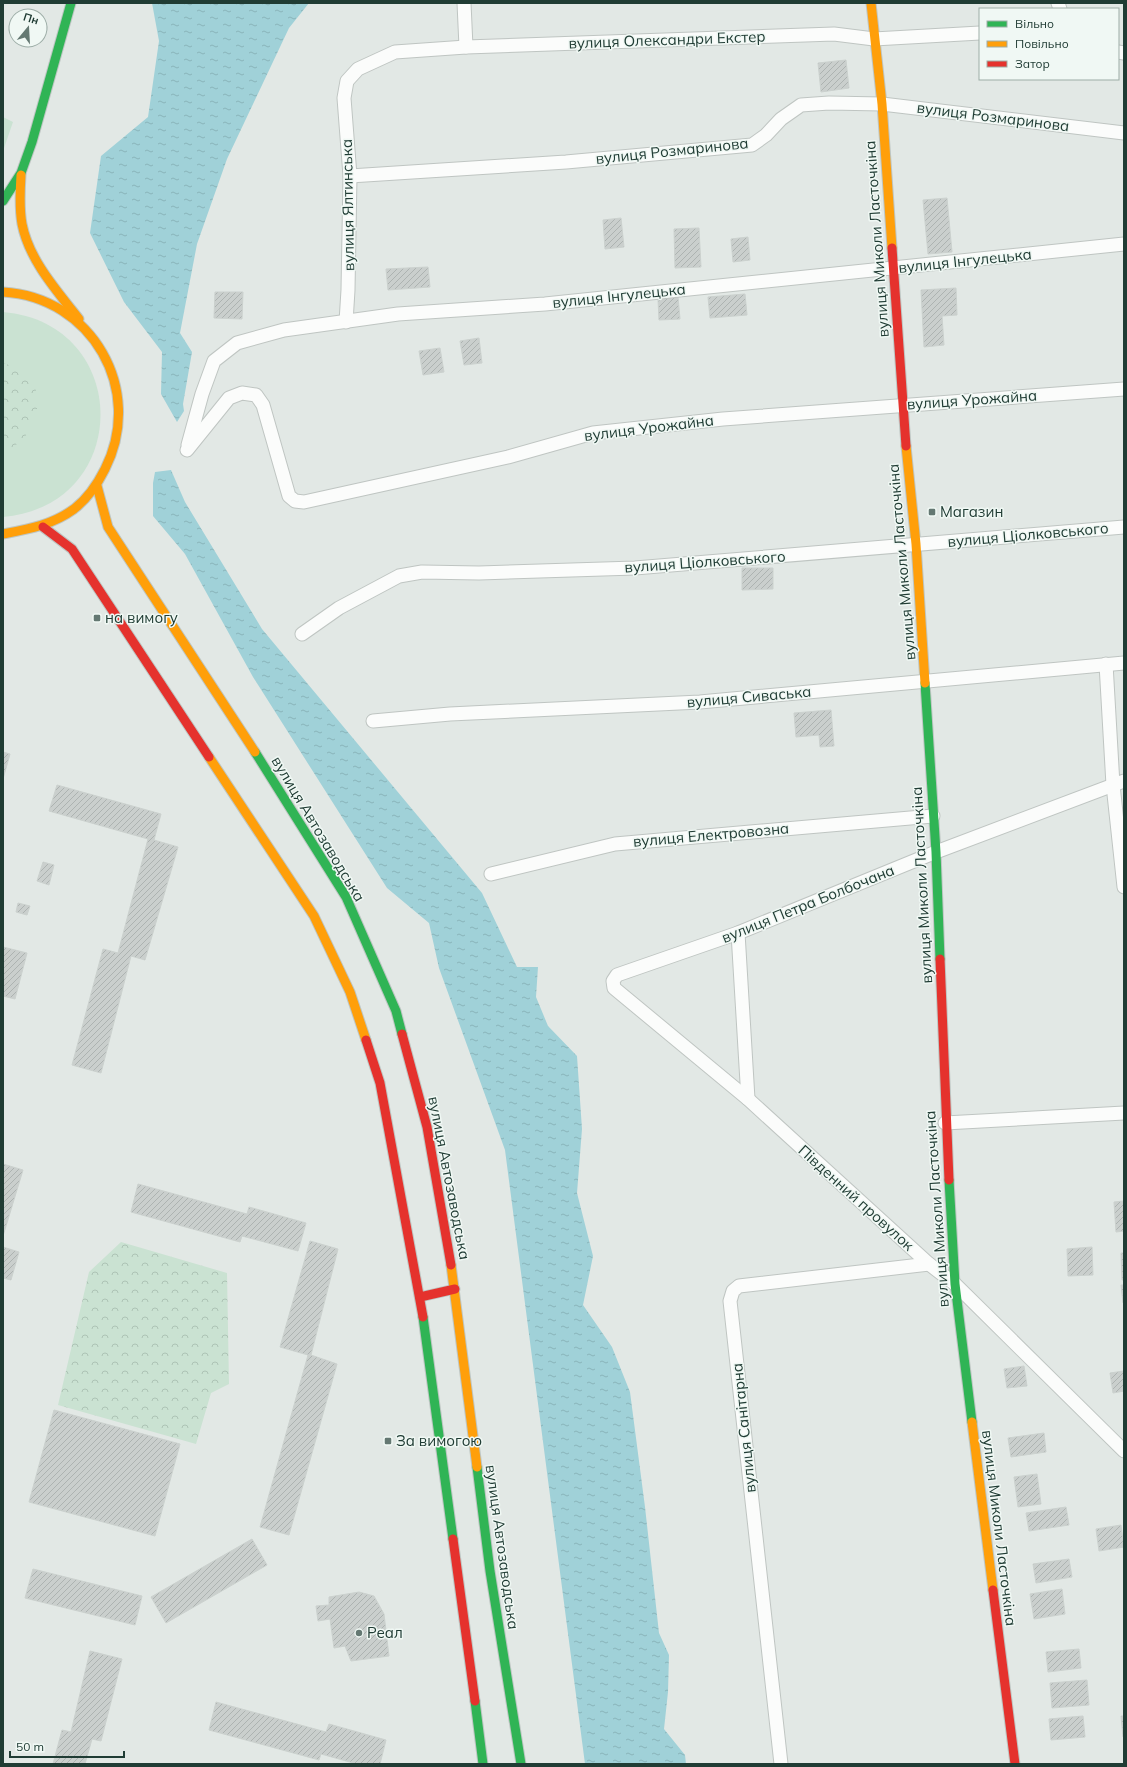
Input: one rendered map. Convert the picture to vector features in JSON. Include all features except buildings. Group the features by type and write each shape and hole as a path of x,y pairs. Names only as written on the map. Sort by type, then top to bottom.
{"main road":[{"path":"3,201 21,173 32,142 71,3"},
{"name":"вулиця Миколи Ласточкіна","path":"871,3 882,104 902,405 916,544 926,682 936,852 945,1123 955,1284 1015,1764"},
{"path":"3,542 18,534 43,527 69,512 81,503 97,486 111,462 119,435 120,407 116,380 106,356 60,295 32,252 24,232 19,203 21,173"},
{"path":"3,292 12,292 40,299 65,311 87,330"},
{"name":"вулиця Автозаводська","path":"97,486 108,527 271,776 346,897 396,1011 427,1127 455,1289 490,1570 521,1764"},
{"path":"43,527 72,549 314,916 350,992 380,1083 420,1297 483,1764"},
{"path":"3,534 18,534"},
{"path":"420,1297 455,1289"}],"street":[{"path":"464,3 466,47"},
{"name":"вулиця Олександри Екстер","path":"358,68 395,52 466,47 834,34 874,39 979,33"},
{"name":"вулиця Ялтинська","path":"346,322 350,176 344,98 347,81 358,68"},
{"name":"вулиця Розмаринова","path":"350,176 566,162 752,145 766,135 781,119 802,106 829,103 882,104 1124,133"},
{"name":"вулиця Інгулецька","path":"186,450 202,394 214,361 237,342 284,330 398,314 545,304 1124,244"},
{"name":"вулиця Урожайна","path":"186,450 229,398 242,393 256,396 263,405 289,496 295,501 304,502 508,457 593,433 723,419 1124,389"},
{"name":"вулиця Ціолковського","path":"302,634 339,608 399,576 422,572 479,573 635,568 844,552 916,544 1124,527"},
{"name":"вулиця Сиваська","path":"373,721 450,714 700,702 1124,663"},
{"path":"1106,664 1118,783 1124,887"},
{"name":"вулиця Петра Болбочана","path":"614,988 613,981 617,975 738,933 936,852 1118,783"},
{"name":"вулиця Електровозна","path":"491,874 615,844 933,816"},
{"path":"738,933 748,1099"},
{"name":"Південний провулок","path":"614,988 748,1099 929,1264 955,1284 1124,1451"},
{"path":"945,1123 1124,1113"},
{"name":"вулиця Санітарна","path":"781,1764 730,1301 733,1291 739,1286 929,1264"}],"green space":[{"path":"3,117 13,122 3,151"},
{"path":"3,312 45,323 76,347 94,379 100,414 95,450 76,481 46,505 3,517"},
{"path":"3,363 18,368 30,377 34,383 37,398 36,413 32,427 23,438 7,452 3,452"},
{"path":"121,1242 227,1273 229,1384 211,1393 196,1444 58,1405 89,1272"}],"water":[{"path":"152,3 309,3 289,28 227,159 197,244 180,333 192,352 183,404 184,411 177,422 161,394 162,352 124,302 90,233 101,156 148,117 159,41"},
{"path":"171,470 185,502 262,629 482,893 517,967 538,967 536,997 548,1026 577,1056 582,1129 577,1193 593,1256 583,1305 612,1347 630,1392 659,1633 669,1655 668,1692 664,1729 685,1755 686,1764 585,1764 505,1150 439,968 429,923 387,888 253,677 185,554 153,516 153,483 155,472"}],"traffic: fast":[{"path":"3,201 21,173 32,142 71,3"},
{"path":"925,683 936,852 940,959"},
{"path":"255,752 346,897 396,1011 402,1034"},
{"path":"949,1180 955,1284 972,1422"},
{"path":"423,1317 453,1539"},
{"path":"477,1467 490,1571 521,1764"},
{"path":"475,1701 483,1764"}],"traffic: slow":[{"path":"871,3 882,104 892,248"},
{"path":"21,175 20,212 22,224 31,250 53,286 79,319"},
{"path":"3,292 35,298 62,311 85,329 102,353 114,380 118,409 116,439 105,469 88,496 74,509 49,523 3,534"},
{"path":"906,446 916,544 925,683"},
{"path":"97,486 108,527 255,752"},
{"path":"209,757 314,916 350,992 366,1040"},
{"path":"451,1265 477,1467"},
{"path":"972,1422 993,1590"}],"traffic: jam":[{"path":"892,248 906,446"},
{"path":"43,527 72,549 209,757"},
{"path":"940,959 949,1180"},
{"path":"402,1034 427,1127 451,1265"},
{"path":"366,1040 380,1083 423,1317"},
{"path":"420,1297 455,1289"},
{"path":"453,1539 475,1701"},
{"path":"993,1590 1015,1764"}],"place":[{"name":"Магазин","path":"932,512"},
{"name":"на вимогу","path":"97,618"},
{"name":"За вимогою","path":"388,1441"},
{"name":"Реал","path":"359,1633"}]}
